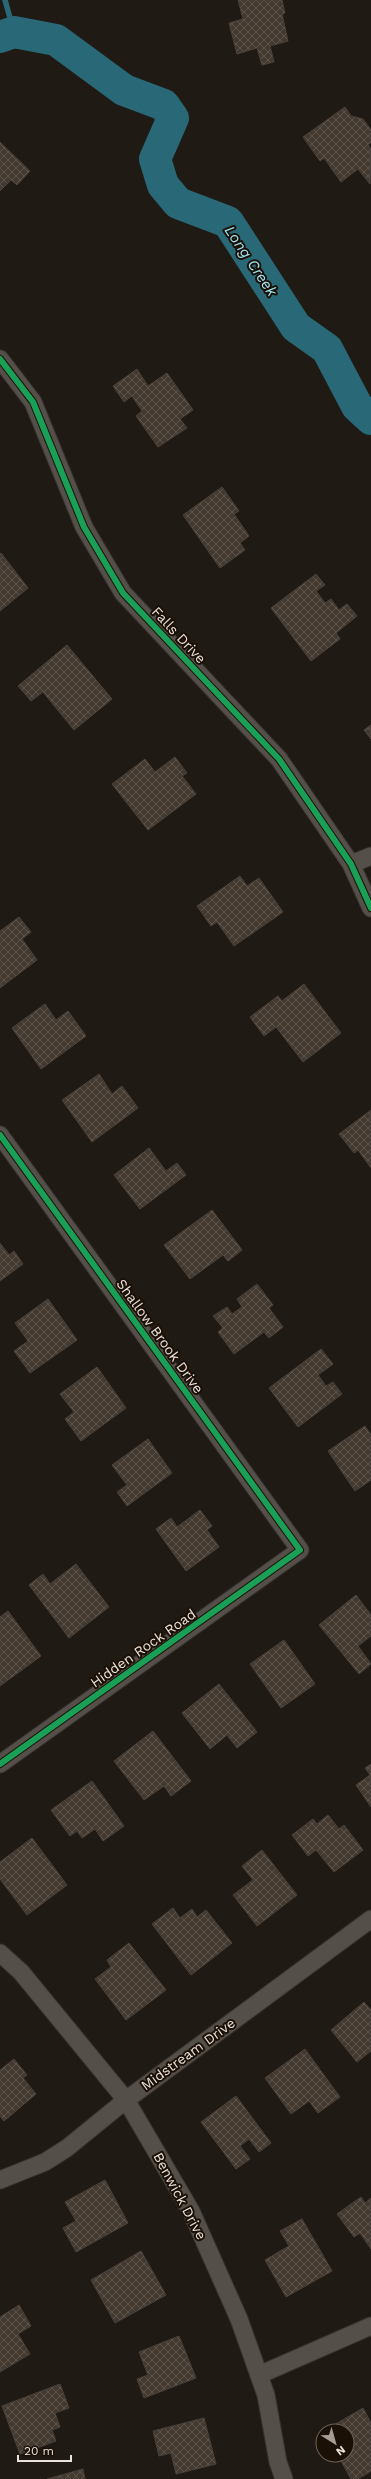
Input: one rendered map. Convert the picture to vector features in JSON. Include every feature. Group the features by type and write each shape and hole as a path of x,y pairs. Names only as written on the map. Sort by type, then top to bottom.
{"street":[{"name":"Falls Drive","path":"0,359 33,402 84,527 123,593 279,759 351,864 371,908"},
{"path":"351,864 371,856"},
{"name":"Shallow Brook Drive","path":"0,1135 300,1550"},
{"name":"Hidden Rock Road","path":"0,1764 300,1550"},
{"name":"Midstream Drive","path":"0,2180 45,2162 67,2148 126,2100 371,1919"},
{"name":"Benwick Drive","path":"0,1953 21,1972 126,2100 191,2211 239,2319 259,2375 266,2396 278,2462 284,2479"},
{"path":"259,2375 371,2326"}],"building":[{"path":"238,0 282,0 285,13 282,14 288,41 270,46 274,62 262,65 257,48 237,54 229,23 243,19"},
{"path":"345,107 351,116 363,119 371,130 371,142 368,145 371,149 370,184 358,169 341,182 324,158 320,161 303,137"},
{"path":"0,142 30,171 17,185 11,180 0,191"},
{"path":"137,369 148,386 167,373 193,410 180,419 187,428 158,447 136,416 142,411 132,396 124,402 113,386"},
{"path":"222,487 239,511 234,514 249,536 240,543 245,550 220,568 183,515"},
{"path":"1,553 28,588 0,611 0,554"},
{"path":"316,574 325,585 316,591 325,603 331,599 339,610 347,604 357,616 336,633 340,639 311,661 271,608"},
{"path":"67,645 112,699 74,730 43,692 31,701 18,686"},
{"path":"371,725 371,739 364,730"},
{"path":"175,757 187,773 182,776 196,794 148,830 112,784 145,759 155,772"},
{"path":"240,876 247,886 259,878 283,912 234,946 217,922 211,926 197,906"},
{"path":"19,917 31,932 22,939 37,960 0,988 0,931"},
{"path":"304,984 341,1033 303,1062 276,1027 264,1036 250,1017 278,996 282,1001"},
{"path":"45,1004 56,1020 68,1011 86,1036 41,1069 12,1028"},
{"path":"99,1074 112,1094 122,1086 138,1108 92,1142 62,1100"},
{"path":"371,1110 371,1168 358,1150 354,1153 339,1134"},
{"path":"149,1148 166,1171 177,1163 186,1175 140,1209 114,1175"},
{"path":"212,1210 242,1250 228,1261 223,1255 190,1279 164,1245"},
{"path":"0,1243 9,1255 14,1251 23,1264 0,1281"},
{"path":"257,1284 273,1305 269,1308 283,1327 269,1338 264,1332 234,1354 218,1332 223,1328 213,1316 227,1307 232,1314 242,1307 237,1299"},
{"path":"48,1299 77,1340 30,1373 14,1351 28,1341 15,1323"},
{"path":"321,1349 333,1364 318,1375 326,1386 333,1382 342,1394 298,1427 269,1388"},
{"path":"97,1367 126,1408 81,1441 65,1419 74,1412 60,1394"},
{"path":"365,1426 371,1435 371,1480 355,1491 328,1451"},
{"path":"148,1439 172,1473 127,1506 117,1492 127,1485 112,1465"},
{"path":"200,1510 212,1526 207,1530 219,1547 186,1571 156,1529 171,1518 177,1527"},
{"path":"76,1564 109,1607 69,1638 29,1585 43,1574 50,1584"},
{"path":"356,1595 371,1615 371,1636 358,1646 371,1664 359,1674 319,1625"},
{"path":"8,1611 41,1656 0,1686 0,1617"},
{"path":"284,1640 315,1684 281,1708 250,1664"},
{"path":"219,1684 257,1732 237,1748 227,1735 210,1749 182,1713"},
{"path":"153,1731 191,1781 171,1796 164,1786 144,1800 114,1761"},
{"path":"371,1764 371,1807 356,1785 370,1775 365,1768"},
{"path":"92,1781 124,1826 103,1841 95,1829 82,1838 77,1831 70,1836 51,1810"},
{"path":"328,1815 339,1829 344,1825 363,1850 334,1872 316,1850 308,1856 292,1835 313,1819 317,1824"},
{"path":"32,1838 67,1885 27,1915 0,1879 0,1862"},
{"path":"262,1850 297,1895 257,1926 233,1895 253,1880 242,1866"},
{"path":"173,1908 180,1918 192,1909 197,1917 206,1910 232,1943 191,1975 152,1924"},
{"path":"129,1943 166,1990 126,2020 95,1979 111,1967 107,1960"},
{"path":"364,2002 371,2010 371,2051 357,2062 331,2030"},
{"path":"305,2049 340,2097 318,2113 309,2101 291,2114 265,2078"},
{"path":"14,2059 27,2075 23,2078 36,2094 4,2121 0,2116 0,2070"},
{"path":"236,2096 271,2143 259,2152 249,2139 240,2146 250,2159 236,2169 201,2122"},
{"path":"105,2180 128,2223 76,2252 63,2228 76,2221 65,2202"},
{"path":"361,2197 365,2203 371,2198 371,2249 360,2233 354,2237 337,2214"},
{"path":"302,2219 332,2271 286,2297 265,2260 289,2246 280,2231"},
{"path":"141,2251 166,2295 115,2323 91,2280"},
{"path":"19,2305 31,2326 18,2334 30,2354 0,2372 0,2317"},
{"path":"179,2336 196,2378 144,2398 137,2379 148,2375 139,2352"},
{"path":"60,2384 69,2408 55,2413 60,2427 52,2430 56,2441 20,2454 2,2406"},
{"path":"363,2408 371,2423 371,2471 358,2479 351,2479 342,2463 355,2463 355,2423 338,2423"},
{"path":"204,2418 216,2464 176,2474 171,2453 159,2456 153,2431"},
{"path":"83,2469 85,2479 47,2479"}],"waterway":[{"path":"5,0 14,32"},
{"name":"Long Creek","path":"0,37 14,32 56,40 124,90 164,105 173,118 155,159 163,185 178,203 228,222 296,327 327,349 357,406 371,419"}],"cycle path":[{"path":"0,359 33,402 84,527 123,593 279,759 351,864 371,908"},
{"path":"0,1135 300,1550 0,1764"}]}
